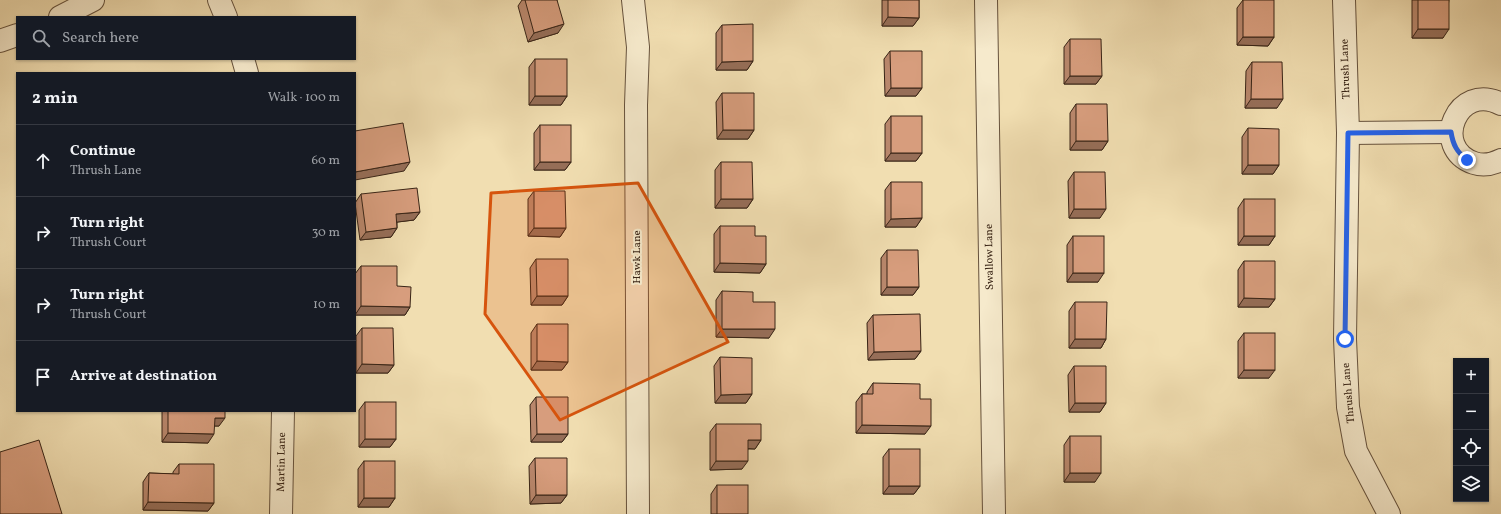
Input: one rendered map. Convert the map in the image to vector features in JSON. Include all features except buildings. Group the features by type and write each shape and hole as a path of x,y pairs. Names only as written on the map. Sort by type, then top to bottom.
{"street":[{"path":"62,16 93,0"},
{"path":"219,0 226,16"},
{"name":"Hawk Lane","path":"633,0 638,47 636,120 638,514"},
{"name":"Swallow Lane","path":"986,0 994,514"},
{"name":"Thrush Lane","path":"1344,0 1348,133 1345,339 1348,407 1356,451 1389,514"},
{"path":"0,41 16,35"},
{"path":"242,60 247,72"},
{"path":"1501,104 1484,99 1473,100 1464,105 1452,122 1451,132 1453,144 1459,153 1467,160 1478,164 1489,164 1501,160"},
{"path":"1348,133 1451,132"},
{"name":"Martin Lane","path":"281,514 283,412"}],"highlighted area":[{"path":"638,183 728,342 560,420 485,314 491,193"}],"route":[{"path":"1345,339 1348,133 1451,132 1453,144 1459,153 1467,160"}]}
